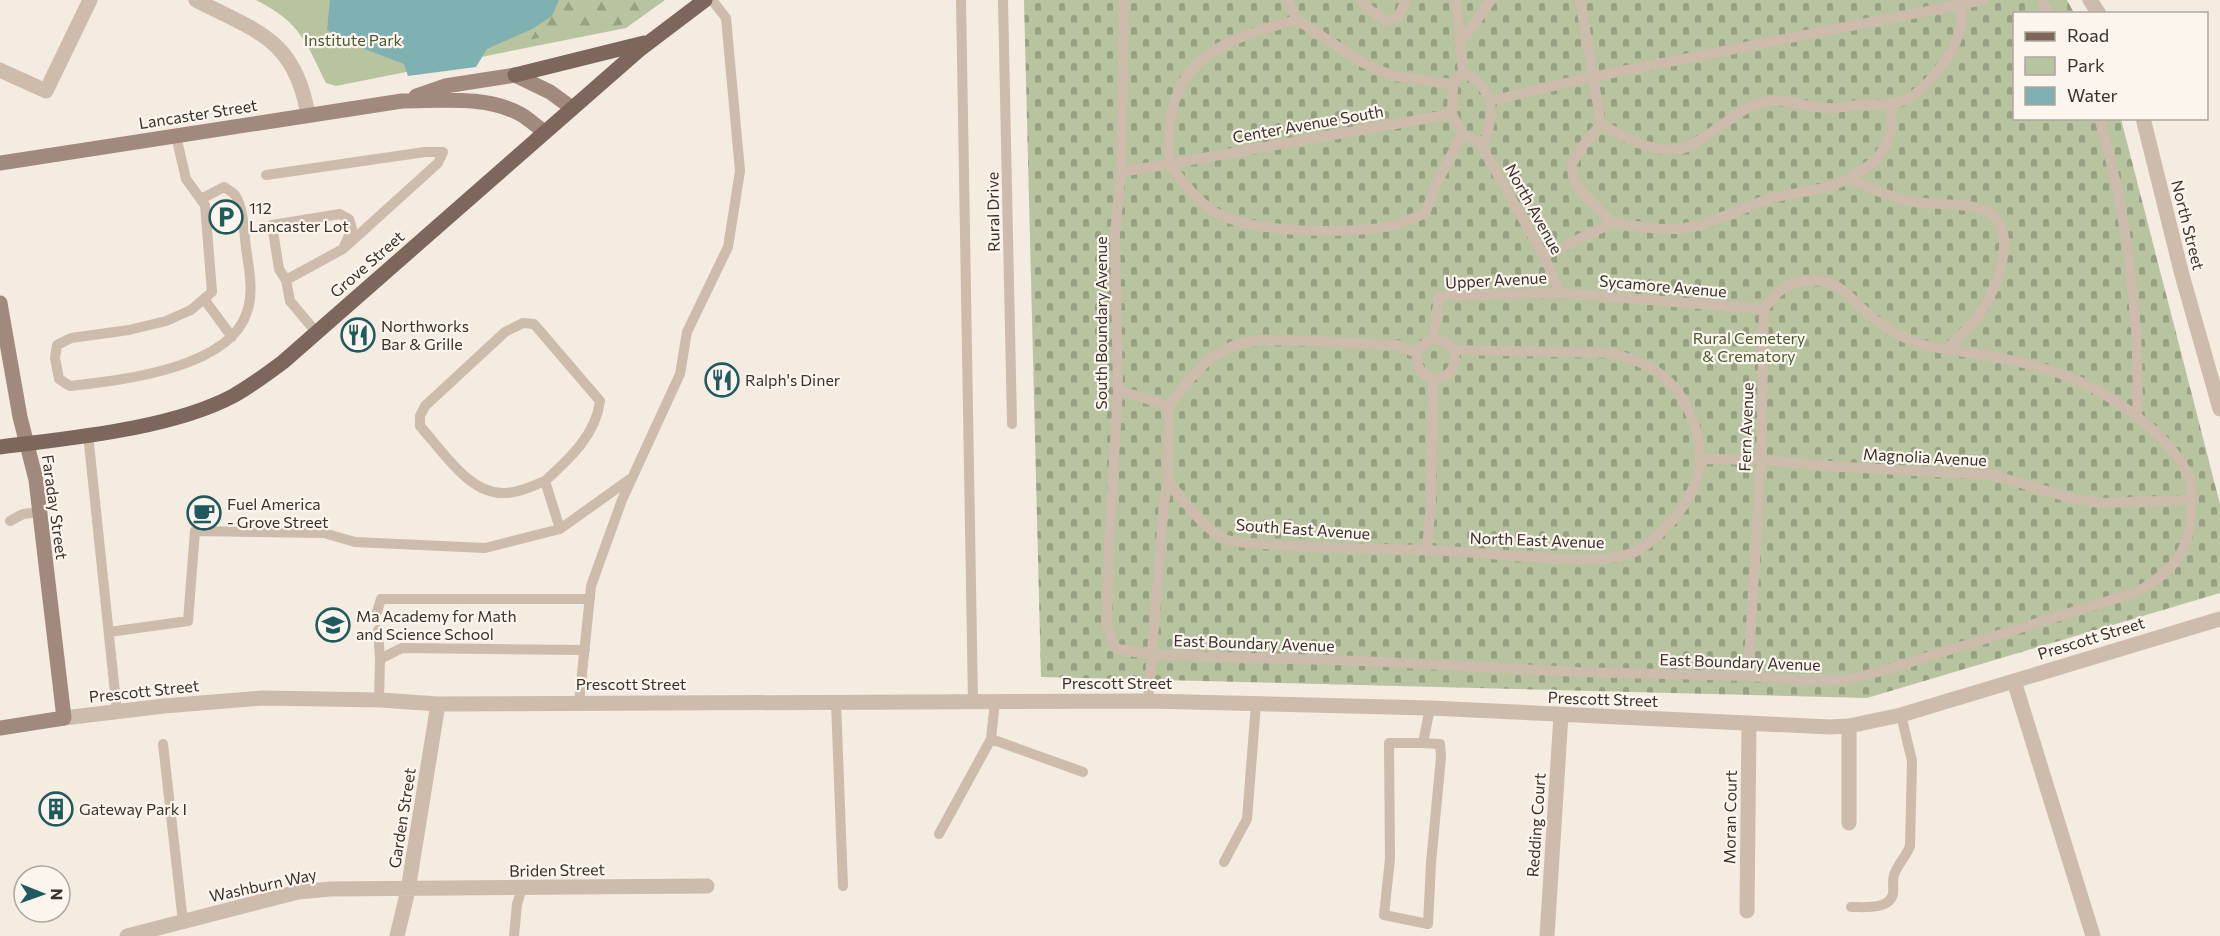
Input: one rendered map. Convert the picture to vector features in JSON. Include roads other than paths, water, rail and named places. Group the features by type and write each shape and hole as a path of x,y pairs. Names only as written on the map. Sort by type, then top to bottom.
{"main road":[{"name":"Grove Street","path":"0,447 163,421 210,406 250,386 283,362 572,108 650,42 705,0"},
{"path":"515,75 650,42"},
{"name":"Lancaster Street","path":"402,101 446,86 515,75"},
{"path":"515,75 550,92 572,108"},
{"name":"Lancaster Street","path":"0,163 402,101 465,101 494,105 522,115 545,132"},
{"name":"Faraday Street","path":"0,303 20,417 36,480 64,718"},
{"name":"Prescott Street","path":"0,728 64,718"}],"street":[{"path":"0,70 46,91 90,0"},
{"path":"196,0 258,33 283,53 302,84 308,115"},
{"name":"North Street","path":"2143,120 2182,275 2220,409"},
{"name":"Prescott Street","path":"64,718 262,698 379,700 438,704 1148,700 1430,708 1849,726 1901,715 2220,619"},
{"path":"2014,681 2093,936"},
{"name":"Garden Street","path":"397,936 408,890 438,704"},
{"name":"Redding Court","path":"1547,936 1561,715"},
{"name":"Moran Court","path":"1747,911 1749,723"},
{"path":"1849,726 1849,823"},
{"name":"Briden Street","path":"408,890 707,886"},
{"name":"Washburn Way","path":"127,936 298,892 330,889 408,890"}],"lane":[{"path":"579,703 594,575 621,500 680,374 687,332 728,247 740,171 726,18 712,0"},
{"path":"962,0 973,702"},
{"name":"Rural Drive","path":"1003,0 1012,424"},
{"name":"South Boundary Avenue","path":"1113,645 1107,625 1118,390 1115,234 1121,172 1124,0"},
{"path":"1287,0 1297,20 1363,63 1394,76 1453,84"},
{"path":"1361,0 1367,8 1388,21 1398,17 1405,3 1404,0"},
{"path":"1456,0 1463,72 1453,84 1452,114 1462,134 1479,142 1486,139 1490,127 1490,101 1484,87 1463,72"},
{"path":"1460,44 1491,0"},
{"path":"1580,0 1601,124"},
{"path":"1490,101 1592,77 1984,0"},
{"path":"1601,124 1623,136 1653,147 1671,150 1685,148 1699,141 1737,113 1754,104 1773,100 1832,108 1901,101 1913,95 1930,81 1950,55 1959,31 1960,3"},
{"path":"1297,20 1257,31 1224,44 1199,61 1186,77 1174,100 1169,123 1169,164 1192,192 1214,211 1243,222 1291,230 1360,230 1395,225 1425,214 1462,134"},
{"path":"1544,256 1612,223 1659,230 1701,225 1771,198 1825,188 1849,179 1875,161 1887,144 1891,130 1892,102"},
{"name":"Center Avenue South","path":"1121,172 1452,114"},
{"path":"2100,120 2122,209 2134,296 2140,384 2137,416"},
{"path":"1601,124 1582,147 1572,164 1573,177 1579,189 1612,223"},
{"path":"176,136 186,178 201,200 205,205 212,292 191,310 166,321 129,330 71,338 57,345 54,358 59,379 70,386 161,373 195,360 223,344 238,331 248,311 252,283 240,209 235,194 224,187 201,200"},
{"name":"North Avenue","path":"1479,142 1544,256 1560,293"},
{"path":"266,175 425,152 443,152 438,163 343,249 286,280"},
{"path":"1849,179 1905,200 1980,208 2000,225 2005,252 1996,282 1981,313 1946,350"},
{"path":"316,332 290,301 286,280 279,269 272,225 340,214 349,219 352,229 343,249"},
{"path":"1764,309 1773,296 1786,285 1810,281 1828,283 1846,293 1891,332 1946,350 2017,360 2054,370 2095,388 2137,416"},
{"name":"Sycamore Avenue","path":"1560,293 1764,309"},
{"name":"Upper Avenue","path":"1433,340 1439,296 1560,293"},
{"path":"204,299 232,337"},
{"name":"Fern Avenue","path":"1748,676 1761,460 1764,309"},
{"path":"524,323 534,324 600,400 598,415 575,454 545,481 516,492 503,494 485,491 469,481 420,426 420,416 425,406 505,332 524,323"},
{"path":"1148,700 1164,503 1168,481 1169,406 1209,358 1235,345 1260,340 1309,340 1397,345 1417,353"},
{"path":"1454,350 1454,367 1442,378 1433,379 1423,374 1416,364 1417,353 1423,344 1433,340 1445,342 1454,350 1610,353 1629,358 1657,371 1673,387 1691,417 1697,433 1701,459"},
{"path":"1427,550 1431,504 1433,379"},
{"path":"1118,390 1169,406"},
{"name":"East Boundary Avenue","path":"1113,645 1118,649 1153,655 1848,680 2138,592 2160,579 2177,561 2187,539 2192,500 2189,479 2178,459 2160,436 2137,416"},
{"path":"88,434 117,712"},
{"name":"Magnolia Avenue","path":"1701,459 1761,460 1841,467 1994,475 2070,498 2100,503 2192,500"},
{"name":"North East Avenue","path":"1427,550 1572,560 1612,557 1634,552 1658,536 1681,512 1696,480 1701,459"},
{"path":"108,632 188,621 195,531 324,533 356,542 485,548 560,529 632,477"},
{"path":"545,481 560,529"},
{"name":"South East Avenue","path":"1168,481 1209,527 1224,538 1236,542 1285,546 1427,550"},
{"path":"10,521 23,514 39,512"},
{"path":"377,612 381,599 590,599"},
{"path":"378,630 379,700"},
{"path":"380,658 402,648 585,650"},
{"path":"939,834 991,739 995,701"},
{"path":"836,702 843,886"},
{"path":"1224,862 1247,819 1257,704"},
{"path":"1423,743 1430,708"},
{"path":"1851,907 1880,906 1888,903 1893,896 1894,876 1910,846 1912,761 1901,715"},
{"path":"991,739 1083,772"},
{"path":"1389,743 1423,743 1440,744 1441,757 1428,924 1384,915 1390,859 1389,743"},
{"path":"163,744 183,922"},
{"path":"514,936 517,904 522,888"}],"water":[{"path":"330,0 559,0 552,16 532,29 487,49 476,67 408,76 404,64 354,45 327,30"}],"place":[{"name":"112 Lancaster Lot","path":"226,217"},
{"name":"Northworks Bar & Grille","path":"358,335"},
{"name":"Ralph's Diner","path":"722,380"},
{"name":"Fuel America - Grove Street","path":"204,513"},
{"name":"Ma Academy for Math and Science School","path":"333,625"},
{"name":"Gateway Park I","path":"56,809"}],"park label":[{"name":"Institute Park","path":"353,40"},
{"name":"Rural Cemetery & Crematory","path":"1749,347"}]}
